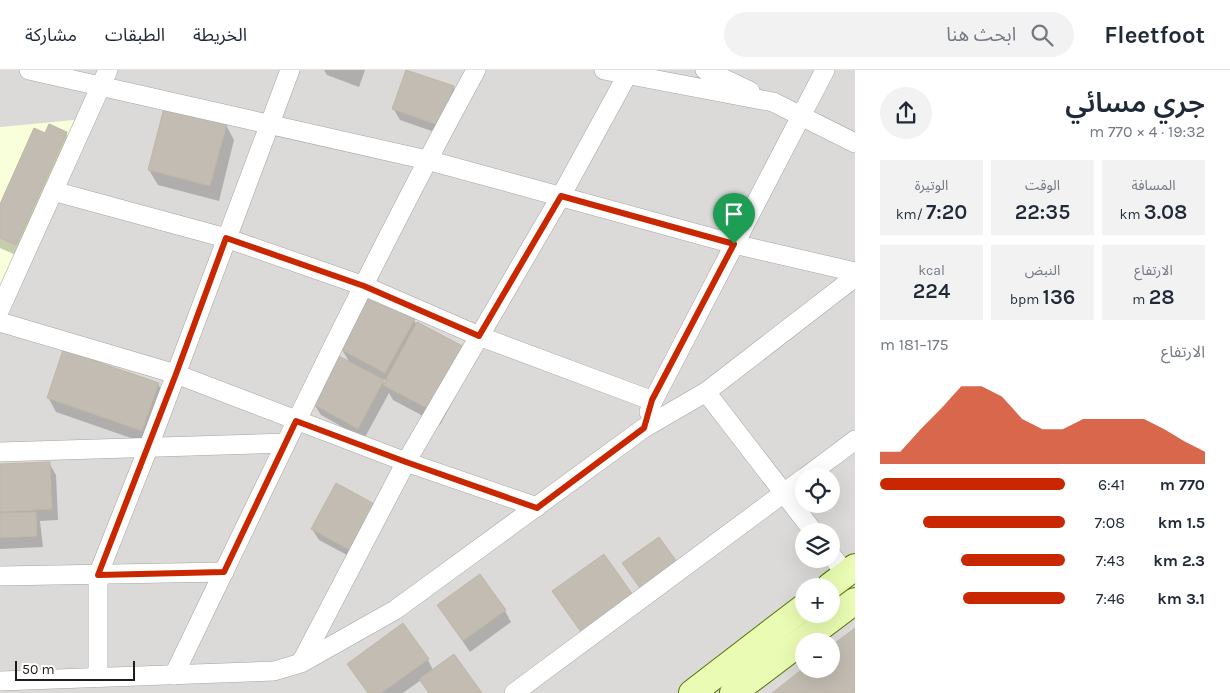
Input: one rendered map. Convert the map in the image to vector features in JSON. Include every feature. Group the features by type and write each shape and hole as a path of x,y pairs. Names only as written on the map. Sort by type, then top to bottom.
{"street":[{"path":"29,70 104,78 268,125 427,160 734,244 855,272"},
{"path":"98,678 98,575 149,446 290,70"},
{"path":"174,675 296,421 427,160 476,70"},
{"path":"604,70 629,72 773,102"},
{"path":"705,70 855,143"},
{"path":"644,428 652,400 825,70"},
{"path":"301,664 406,462 561,196 629,72"},
{"path":"0,309 104,78"},
{"path":"53,191 226,238 364,286 479,336 652,400"},
{"path":"0,681 98,678 136,685 174,675 274,671 301,664 395,610 644,428 706,392 855,278"},
{"path":"0,322 176,374 406,462 537,508"},
{"path":"706,392 807,523"},
{"path":"817,468 855,440"},
{"path":"0,452 286,443"},
{"path":"514,693 795,485"},
{"path":"0,576 224,572"},
{"path":"733,693 855,601"},
{"path":"692,693 795,614"}],"shaded area":[{"path":"0,70 855,70 855,693 0,693"},
{"path":"74,121 0,290 0,127"}],"building":[{"path":"406,70 454,86 440,126 392,109"},
{"path":"164,108 227,124 210,186 148,170"},
{"path":"49,124 67,132 16,245 0,238 0,204 34,128 45,133"},
{"path":"369,294 415,319 385,373 340,349"},
{"path":"417,322 466,348 432,411 383,385"},
{"path":"63,350 159,383 142,431 47,398"},
{"path":"339,356 384,380 358,429 313,404"},
{"path":"50,462 52,509 0,512 0,464"},
{"path":"336,483 378,506 353,552 311,529"},
{"path":"36,512 37,536 0,538 0,513"},
{"path":"659,537 677,562 640,588 622,563"},
{"path":"604,554 633,595 581,632 552,591"},
{"path":"480,574 506,610 463,641 437,605"},
{"path":"403,623 429,659 381,693 368,693 347,664"},
{"path":"855,628 855,693 772,693 795,675 795,678 840,678 840,639"},
{"path":"454,654 482,693 429,693 419,679"}],"route":[{"path":"561,196 734,244 652,400 644,428 537,508 296,421 224,572 98,575 149,446 226,238 364,286 479,336 561,196"}]}
